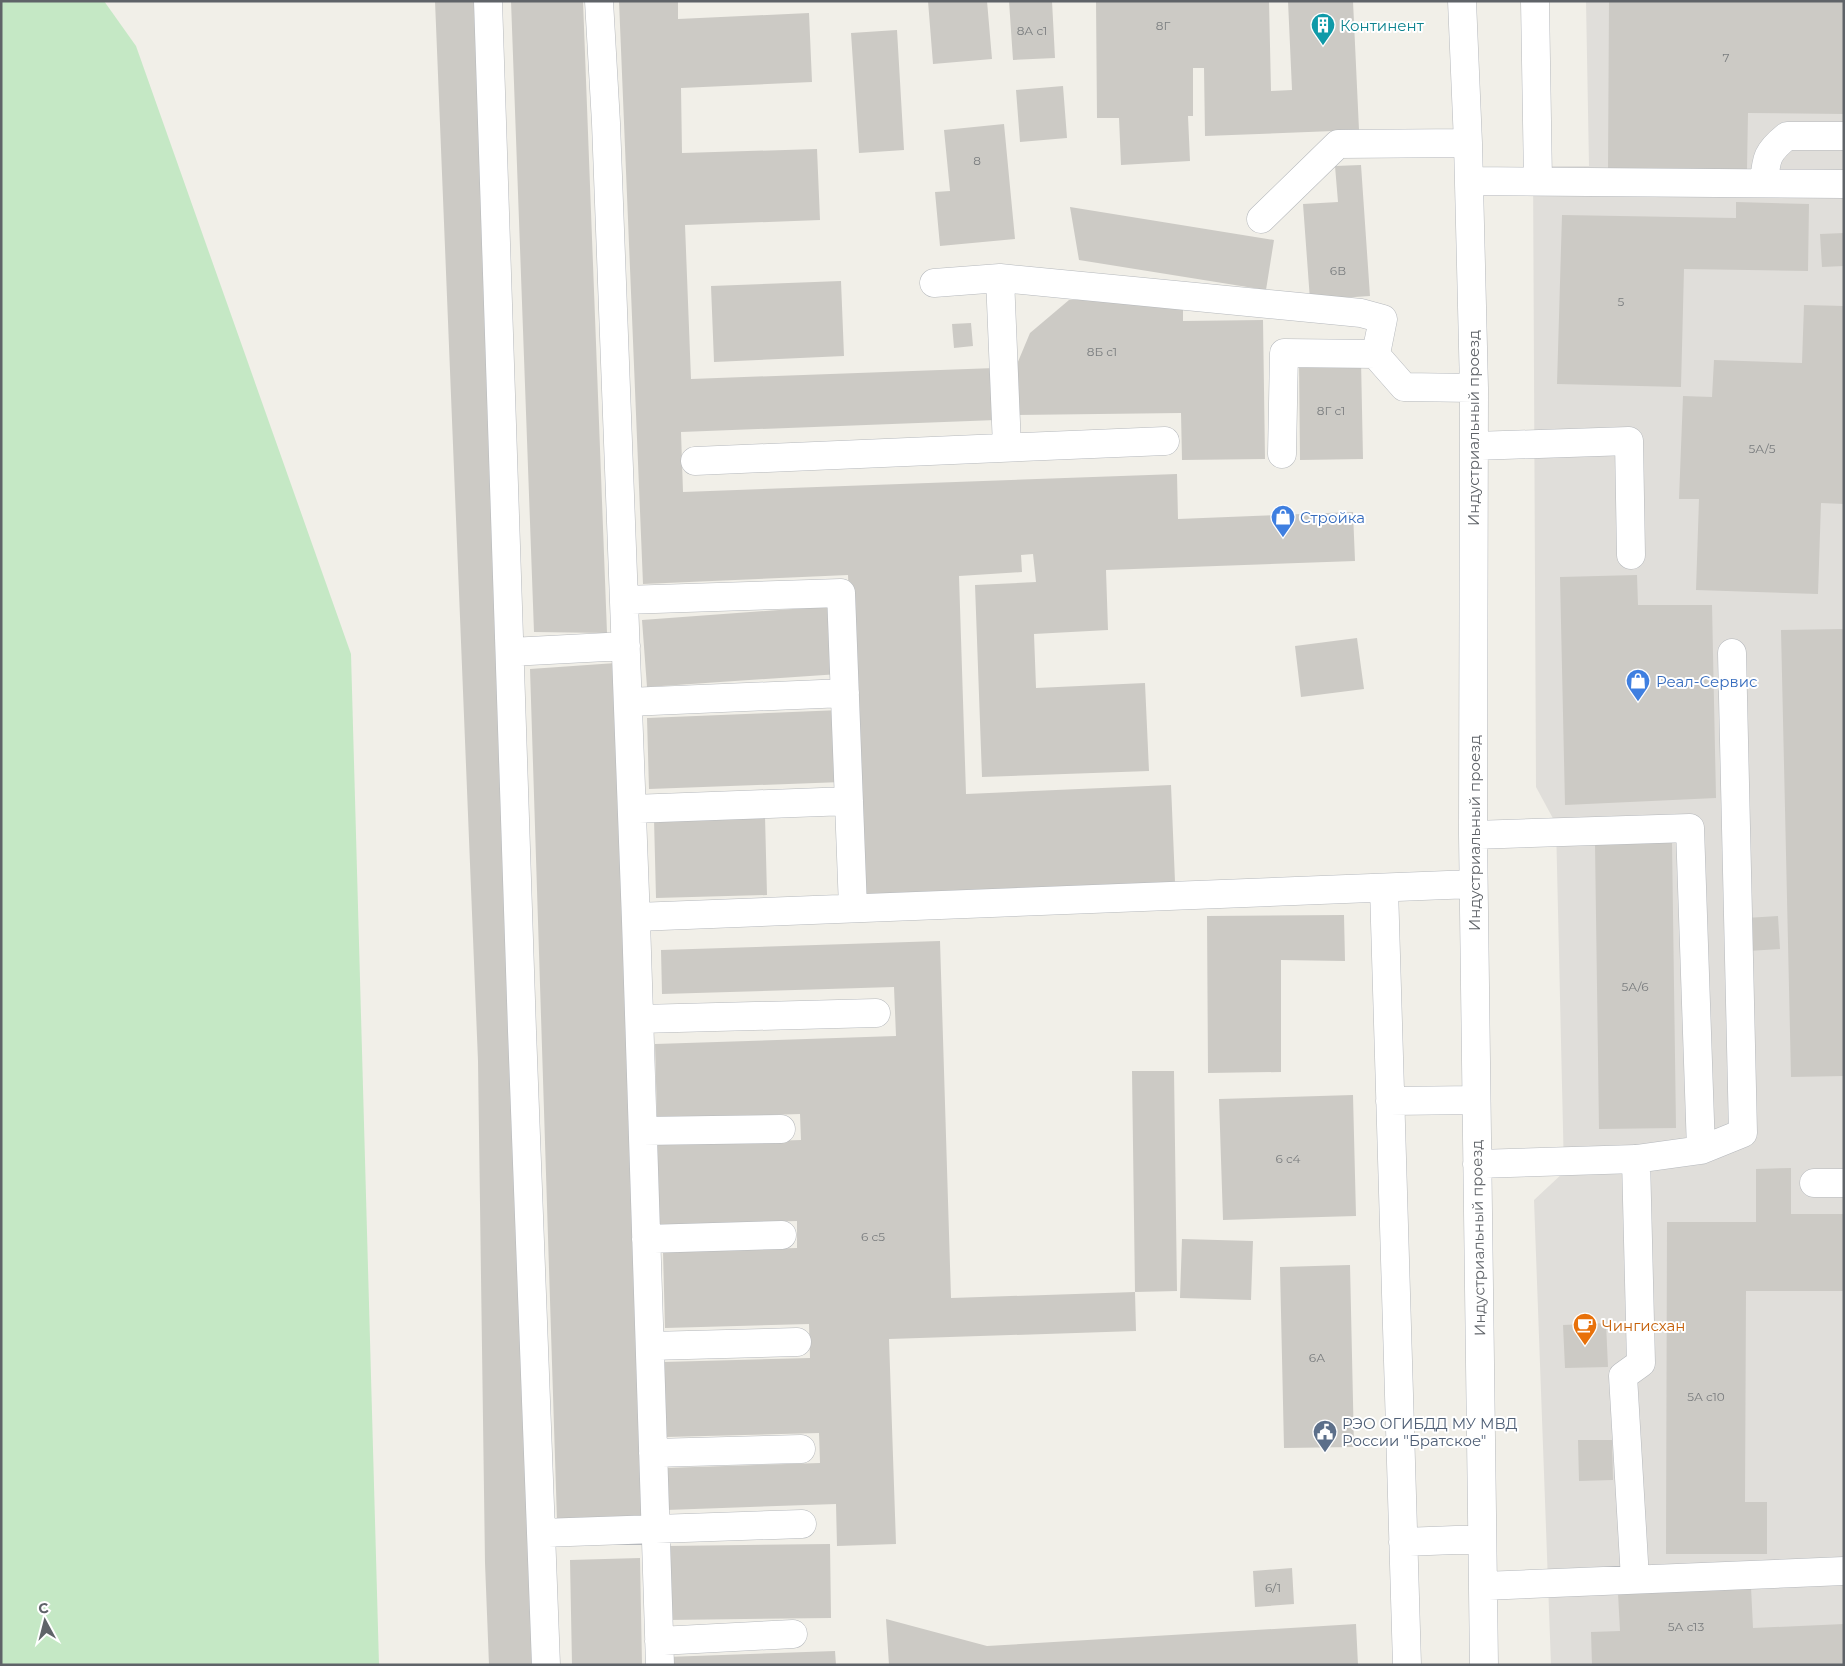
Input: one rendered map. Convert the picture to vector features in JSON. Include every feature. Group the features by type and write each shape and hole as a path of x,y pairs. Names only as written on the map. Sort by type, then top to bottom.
{"street":[{"path":"488,1 546,1665"},
{"path":"599,1 606,123 640,1019 660,1653 793,1634"},
{"name":"Индустриальный проезд","path":"1462,1 1470,181 1474,388 1473,884 1484,1665"},
{"path":"1535,1 1538,181"},
{"path":"1764,183 1766,164 1772,148 1786,136 1844,136"},
{"path":"1261,219 1338,144 1468,142"},
{"path":"1470,181 1844,184"},
{"path":"934,284 1000,278 1361,313 1383,319 1375,354"},
{"path":"1000,278 1007,447"},
{"path":"1282,454 1284,353 1375,354 1404,387 1474,388"},
{"path":"695,461 1165,441"},
{"path":"1474,446 1629,441 1631,555"},
{"path":"624,600 841,593 853,908"},
{"path":"510,652 626,646"},
{"path":"1477,1164 1636,1159 1701,1150 1743,1133 1732,653"},
{"path":"628,702 845,693"},
{"path":"632,809 849,801"},
{"path":"1473,835 1690,828 1701,1150"},
{"path":"636,917 1473,884"},
{"path":"1384,888 1407,1665"},
{"path":"640,1019 876,1013"},
{"path":"1390,1101 1476,1100"},
{"path":"643,1131 781,1128"},
{"path":"1635,1579 1623,1376 1641,1363 1636,1159"},
{"path":"1814,1183 1844,1183"},
{"path":"646,1239 782,1235"},
{"path":"650,1346 797,1342"},
{"path":"653,1453 801,1449"},
{"path":"541,1533 802,1524"},
{"path":"1403,1542 1482,1539"},
{"path":"1483,1586 1844,1571"}],"shaded area":[{"path":"1586,1 1844,1 1844,1665 1551,1665 1534,1200 1564,1172 1556,824 1536,787 1533,166 1589,166"}],"green space":[{"path":"1,1 104,1 136,46 351,654 379,1665 1,1665"}],"building":[{"path":"435,1 479,1 535,1665 489,1665 485,1563 478,1061"},
{"path":"511,1 583,1 607,633 534,632"},
{"path":"619,1 678,1 678,19 809,13 812,82 681,88 682,153 817,149 820,220 685,225 691,379 995,368 996,420 681,432 683,492 1177,474 1178,519 1353,512 1355,561 1106,570 1108,630 1034,634 1036,688 1145,683 1149,771 982,777 975,585 1036,582 1033,554 1021,555 1022,572 959,576 966,794 1171,785 1175,882 862,895 848,575 643,584"},
{"path":"928,1 987,1 992,59 933,64"},
{"path":"1009,1 1052,1 1055,58 1013,60"},
{"path":"1096,1 1269,1 1271,91 1292,90 1288,1 1353,1 1359,130 1205,136 1204,68 1193,68 1193,116 1188,116 1190,161 1121,165 1119,118 1097,118"},
{"path":"1609,1 1844,1 1844,114 1748,113 1747,169 1608,169"},
{"path":"897,30 904,150 859,153 851,33"},
{"path":"1063,86 1067,138 1020,142 1016,90"},
{"path":"1004,124 1015,239 940,246 935,192 950,191 944,130"},
{"path":"1361,165 1370,296 1310,300 1303,204 1338,202 1335,166"},
{"path":"1736,202 1809,204 1808,271 1684,269 1681,387 1557,384 1562,215 1736,218"},
{"path":"1070,207 1274,240 1266,290 1079,260"},
{"path":"1844,233 1844,266 1822,267 1820,234"},
{"path":"841,281 844,356 714,362 711,286"},
{"path":"1183,299 1183,321 1263,320 1265,459 1182,460 1181,413 1016,415 1015,369 1030,333 1069,300"},
{"path":"1804,305 1844,306 1844,504 1821,503 1818,594 1696,590 1699,499 1679,499 1683,396 1712,397 1714,360 1802,363"},
{"path":"971,323 973,346 954,348 952,324"},
{"path":"1361,360 1363,459 1300,460 1299,361"},
{"name":"Реал-Сервис","path":"1637,575 1638,605 1712,605 1716,798 1565,805 1560,577"},
{"path":"834,606 839,674 647,687 642,620"},
{"path":"1844,629 1844,1076 1791,1077 1781,630"},
{"path":"1357,638 1364,689 1301,697 1295,646"},
{"path":"616,663 642,1518 557,1521 530,669"},
{"path":"840,710 842,782 649,789 647,718"},
{"path":"765,816 767,895 656,898 654,819"},
{"path":"1672,842 1676,1128 1599,1129 1595,844"},
{"path":"1344,915 1345,961 1281,960 1281,1072 1208,1073 1207,916"},
{"path":"1778,916 1780,949 1748,951 1746,918"},
{"path":"940,941 951,1298 1135,1292 1136,1331 889,1339 896,1544 837,1546 836,1504 666,1510 664,1468 820,1463 819,1433 666,1437 663,1362 810,1358 809,1324 665,1328 663,1252 797,1248 797,1221 654,1225 651,1145 801,1140 800,1114 657,1119 655,1044 896,1036 894,987 662,994 661,950"},
{"path":"1132,1071 1174,1071 1177,1291 1135,1292"},
{"path":"1353,1095 1356,1216 1223,1220 1219,1099"},
{"path":"1791,1168 1791,1214 1844,1214 1844,1291 1746,1291 1745,1502 1767,1502 1767,1554 1666,1554 1667,1222 1756,1222 1756,1169"},
{"path":"1182,1239 1253,1241 1251,1300 1180,1298"},
{"path":"1350,1265 1354,1447 1284,1448 1280,1267"},
{"name":"Чингисхан","path":"1606,1323 1608,1367 1565,1368 1563,1325"},
{"path":"1578,1440 1612,1440 1613,1480 1579,1481"},
{"path":"830,1544 831,1618 667,1620 667,1546"},
{"path":"640,1558 642,1665 572,1665 570,1560"},
{"path":"1292,1568 1294,1604 1255,1607 1253,1571"},
{"path":"1751,1587 1753,1628 1844,1624 1844,1665 1592,1665 1591,1632 1620,1631 1618,1593"},
{"path":"886,1619 987,1646 1356,1624 1358,1665 889,1665"},
{"path":"835,1651 836,1665 666,1665 666,1657"}],"place":[{"name":"Континент","path":"1323,46"},
{"name":"Стройка","path":"1283,538"},
{"name":"Реал-Сервис","path":"1638,702"},
{"name":"Чингисхан","path":"1585,1346"},
{"name":"РЭО ОГИБДД МУ МВД России \"Братское\"","path":"1325,1453"}]}
